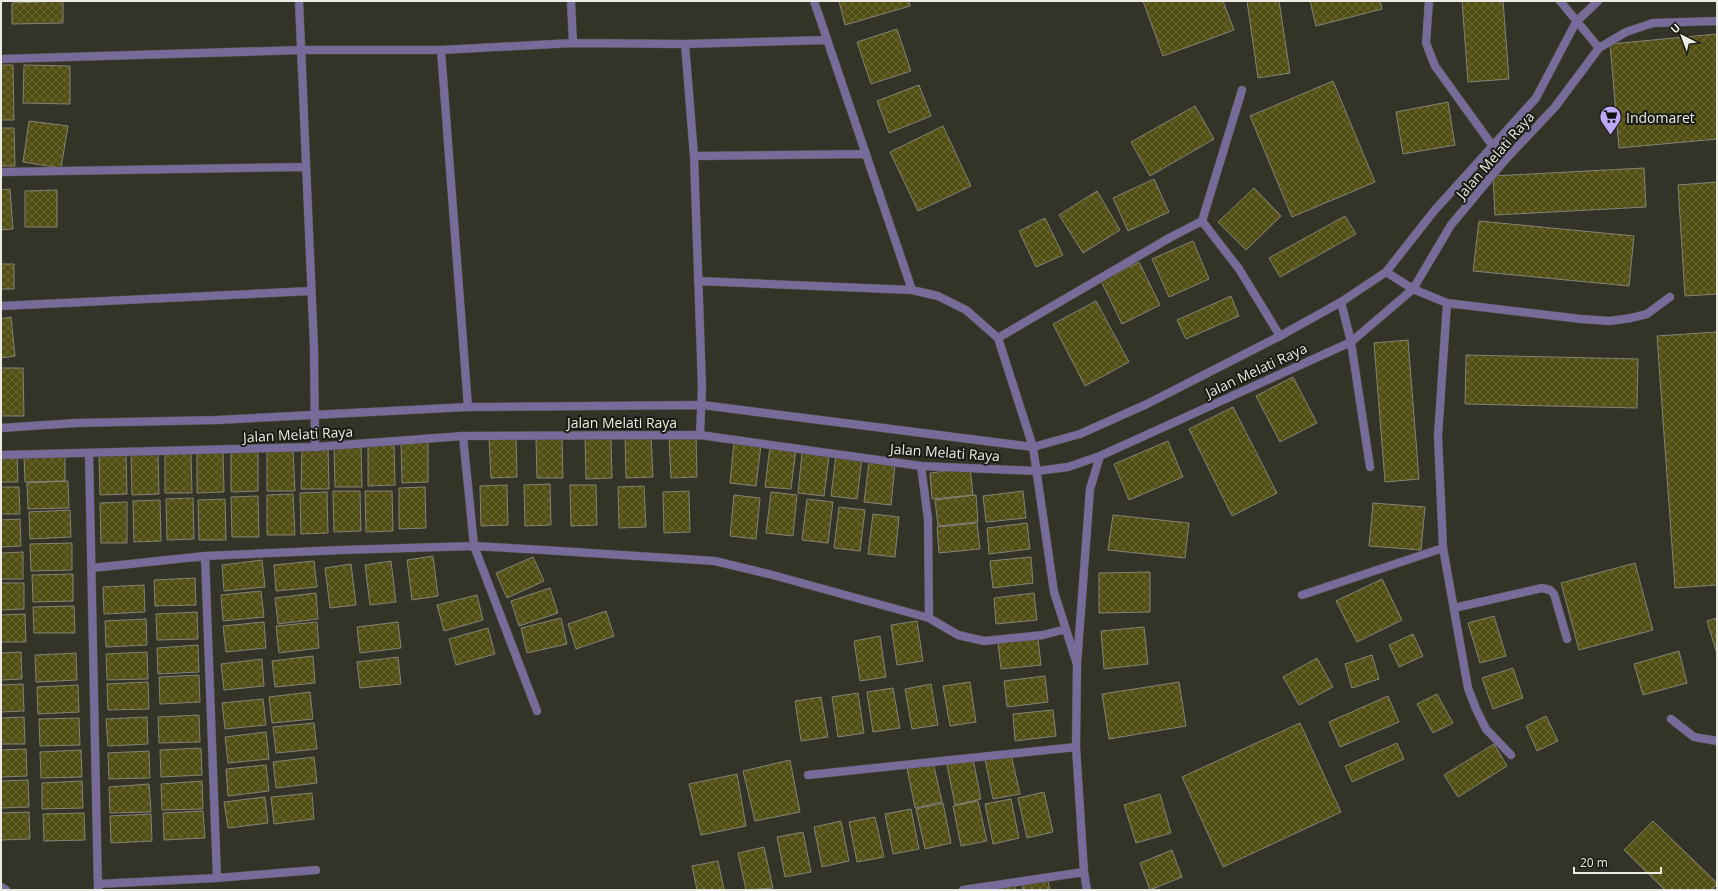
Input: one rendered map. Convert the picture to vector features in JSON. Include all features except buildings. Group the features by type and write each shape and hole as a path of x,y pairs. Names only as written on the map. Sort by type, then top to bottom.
{"street":[{"path":"299,1 302,50 315,447"},
{"path":"571,1 573,43"},
{"path":"814,1 912,290"},
{"path":"1429,1 1426,43 1435,66 1492,145 1505,160"},
{"path":"1560,1 1599,48"},
{"name":"Jalan Melati Raya","path":"1,428 76,423 217,420 468,407 702,405 1033,447 1080,434 1120,416 1280,336 1341,302 1386,272 1434,211 1536,98 1576,22 1598,1"},
{"name":"Jalan Melati Raya","path":"1,455 315,447 463,436 700,435 922,466 1037,471 1068,467 1100,456 1351,342 1413,289 1452,225 1505,160 1555,107 1599,48 1626,32 1653,23 1717,21"},
{"path":"1,59 302,50 441,50 573,43 685,44 827,40"},
{"path":"685,44 694,156 702,405 700,435"},
{"path":"441,50 468,407"},
{"path":"998,338 1171,237 1202,222 1242,90"},
{"path":"694,156 866,154"},
{"path":"1,172 306,167"},
{"path":"1202,222 1239,269 1280,336"},
{"path":"1386,272 1413,289 1447,303 1556,317 1610,321 1631,318 1647,314 1670,297"},
{"path":"698,281 912,290 938,296 966,310 998,338 1033,447 1054,592 1077,664"},
{"path":"1,306 310,291"},
{"path":"1341,302 1351,342 1370,467"},
{"path":"1447,303 1438,436 1443,548 1468,688 1486,729 1511,755"},
{"path":"463,436 474,546 537,712"},
{"path":"89,453 98,887 316,870"},
{"path":"1087,890 1084,872 1076,747 1077,664 1090,489 1100,456"},
{"path":"922,466 928,519 929,618"},
{"path":"92,568 205,556 474,546 715,561 769,574 929,618 958,635 984,641 1043,635 1066,629"},
{"path":"1302,595 1443,548"},
{"path":"205,556 217,878"},
{"path":"1454,608 1542,588 1550,590 1554,594 1567,639"},
{"path":"1671,719 1694,737 1717,741"},
{"path":"808,775 1076,747"},
{"path":"963,890 1084,872"},
{"path":"1,887 6,890"}],"place":[{"name":"Indomaret","path":"1611,136"}]}
